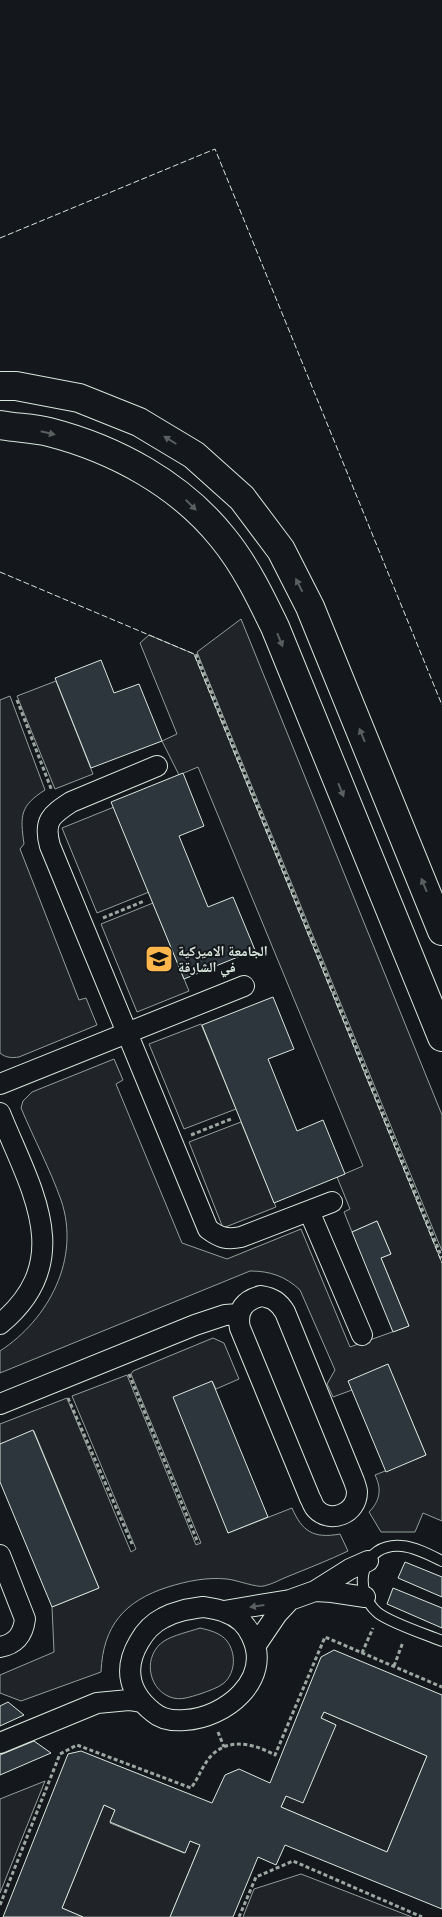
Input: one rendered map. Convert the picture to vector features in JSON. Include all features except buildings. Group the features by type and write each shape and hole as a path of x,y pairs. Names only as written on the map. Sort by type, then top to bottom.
{"street":[{"path":"0,386 16,386 79,398 139,422 194,455 242,498 281,550 310,607 442,931"},
{"path":"0,425 48,432 97,447 144,470 186,500 223,537 252,580 275,627 442,1036"},
{"path":"157,766 71,802 50,818 46,832 208,1229 218,1236 229,1239 241,1238 332,1202"},
{"path":"0,1084 244,986"},
{"path":"0,1113 36,1202 42,1226 43,1249 39,1273 29,1294 14,1313 0,1324"},
{"path":"309,1211 362,1335"},
{"path":"261,1296 276,1300 285,1312 354,1480 357,1492 355,1503 347,1512 337,1516 325,1515 315,1508 240,1328 239,1314 244,1305 252,1299 261,1296"},
{"path":"0,1404 210,1319 239,1314"},
{"path":"0,1555 25,1619 23,1630 18,1640 8,1646 0,1647"},
{"path":"224,1611 290,1600 315,1592 368,1561"},
{"path":"315,1592 332,1592 365,1597"},
{"path":"256,1645 272,1621 290,1600"},
{"path":"203,1607 224,1611 238,1619 249,1630 256,1645 257,1662 253,1679 238,1698 219,1712 197,1720 173,1721 155,1714 141,1702 132,1686 129,1669 133,1652 144,1633 161,1619 181,1610 203,1607"},
{"path":"97,1703 114,1689 129,1669"},
{"path":"0,1743 97,1703 129,1700 141,1702"}],"lane":[{"path":"442,1560 402,1546 388,1547 375,1553 368,1561 363,1572 362,1585 365,1597 379,1613 442,1641"}],"path":[{"path":"196,654 442,1258"},
{"path":"17,700 59,810"},
{"path":"84,926 144,901"},
{"path":"172,1143 231,1119"},
{"path":"121,1355 198,1543"},
{"path":"60,1379 132,1544"},
{"path":"362,1653 379,1613"},
{"path":"394,1666 409,1627"},
{"path":"0,1905 60,1754 77,1745 192,1788 206,1764 214,1754 224,1747 248,1744 260,1746 275,1755 325,1637 442,1686"},
{"path":"239,1917 256,1878 292,1861 422,1917"}],"shaded area":[{"path":"241,619 442,1115 442,1251 197,652"},
{"path":"149,635 194,654 442,1263 442,1521 423,1513 415,1532 381,1532 369,1512 376,1504 379,1495 379,1485 375,1475 426,1455 388,1365 349,1381 352,1390 333,1397 327,1384 335,1370 300,1290 289,1281 277,1275 250,1271 0,1373 0,1351 18,1338 46,1304 56,1285 63,1265 67,1244 66,1222 61,1200 21,1108 23,1101 32,1092 114,1059 123,1080 116,1084 182,1243 227,1259 301,1229 350,1347 409,1326 381,1258 391,1254 377,1221 352,1232 344,1212 350,1209 337,1177 363,1166 198,767 179,775 162,741 177,734 140,643"},
{"path":"56,681 93,774 55,789 17,696"},
{"path":"10,696 45,790 26,806 22,818 24,844 20,849 79,1000 86,998 97,1025 14,1058 0,1053 0,700"},
{"path":"114,807 149,892 97,913 62,828"},
{"path":"153,903 189,991 137,1012 101,924"},
{"path":"201,1024 236,1109 184,1129 149,1044"},
{"path":"241,1122 276,1207 223,1228 189,1142"},
{"path":"213,1338 224,1343 239,1379 216,1389 212,1381 228,1533 292,1508 304,1528 310,1532 323,1535 340,1534 348,1551 264,1586 227,1579 212,1579 182,1583 153,1593 128,1608 111,1629 106,1641 101,1672 21,1701 0,1693 0,1675 54,1652 52,1607 99,1588 34,1431 0,1444 0,1424 67,1398 131,1552 136,1549 72,1396 127,1375 196,1545 201,1543 131,1374 133,1371"},
{"path":"200,1628 218,1634 230,1646 233,1668 228,1679 210,1691 185,1698 178,1699 162,1693 152,1679 150,1671 153,1654 157,1647 164,1641 177,1635"},
{"path":"324,1712 427,1756 387,1852 281,1807 286,1796 336,1725 321,1718"},
{"path":"45,1781 0,1893 0,1799"},
{"path":"104,1805 115,1810 110,1823 184,1853 190,1841 200,1845 170,1917 83,1917 62,1908"},
{"path":"301,1874 412,1917 243,1917 254,1889"}],"fence":[{"path":"0,238 215,149 442,705"},
{"path":"0,572 194,654 442,1263"}],"place":[{"name":"الجامعة الاميركية في الشارقة","path":"159,959"}]}
